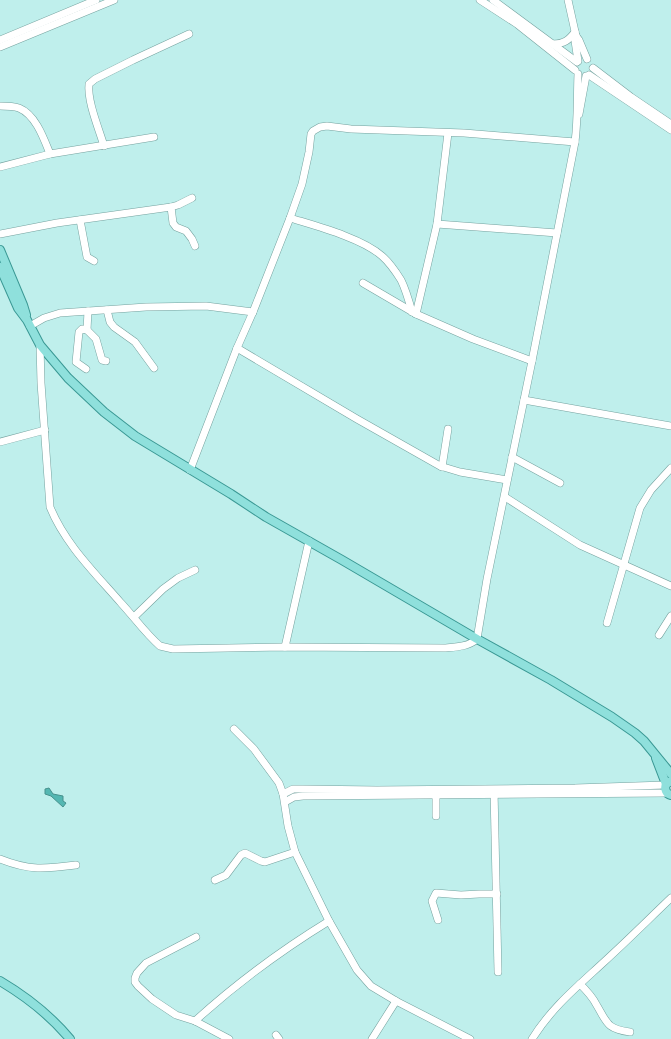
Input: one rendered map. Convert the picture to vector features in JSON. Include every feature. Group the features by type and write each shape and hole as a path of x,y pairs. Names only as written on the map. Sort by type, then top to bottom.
{"main road":[{"path":"0,250 23,305 28,323"},
{"path":"0,267 18,308 40,345 68,378 104,412 135,436 266,517 551,680 612,717 635,734 655,754 671,774"},
{"path":"655,754 669,790"},
{"path":"0,981 17,990 42,1009 70,1039"}],"street":[{"path":"0,40 96,0"},
{"path":"0,47 114,0"},
{"path":"480,0 517,24 581,76 588,76 671,130"},
{"path":"493,0 577,61"},
{"path":"568,0 575,34 578,118"},
{"path":"104,146 88,90 89,84 95,79 133,60 189,34"},
{"path":"553,44 560,44 567,41 575,34"},
{"path":"40,345 41,384 49,503 52,514 70,542 160,646 169,648 444,648 464,646 474,642 477,639 487,579 532,362 575,142 578,118 588,76 593,68 592,62 587,59 575,34"},
{"path":"577,61 587,59"},
{"path":"593,68 631,97 671,124"},
{"path":"0,106 19,108 28,115 44,139 50,154"},
{"path":"190,470 237,348 254,312 290,218 302,184 309,152 311,134 316,129 327,126 359,129 448,132 575,142"},
{"path":"414,313 437,224 448,132"},
{"path":"0,167 50,154 154,137"},
{"path":"0,234 26,228 171,207 192,198"},
{"path":"171,207 173,223 176,228 186,231 195,246"},
{"path":"290,218 324,228 365,245 382,256 402,281 414,313"},
{"path":"80,220 87,256 94,261"},
{"path":"437,224 557,233"},
{"path":"363,283 414,313 473,339 532,362"},
{"path":"28,323 60,313 146,306 206,306 254,312"},
{"path":"107,310 110,322 114,327 135,342 154,368"},
{"path":"87,330 88,311"},
{"path":"86,369 76,362 79,332 82,330 87,330 96,338 102,360 106,361"},
{"path":"237,348 363,423 442,466 460,472 507,480"},
{"path":"524,400 671,426"},
{"path":"0,442 45,430"},
{"path":"442,466 448,430"},
{"path":"512,457 560,483"},
{"path":"607,623 640,508 651,490 671,468"},
{"path":"504,497 580,545 671,586"},
{"path":"285,647 308,541"},
{"path":"134,617 163,589 178,578 196,570"},
{"path":"659,635 671,616"},
{"path":"234,729 254,749 278,783 285,802 288,826 295,852 328,921 361,976 371,986 396,1001 470,1039"},
{"path":"285,802 294,797 364,793 494,792 575,788 669,790"},
{"path":"283,794 287,791 298,789 364,793"},
{"path":"436,792 436,816"},
{"path":"494,792 498,972"},
{"path":"215,880 226,875 241,855 245,853 265,862 295,852"},
{"path":"0,859 13,864 41,869 76,865"},
{"path":"438,920 432,900 436,893 461,895 497,894"},
{"path":"532,1039 554,1008 671,898"},
{"path":"195,1021 224,994 289,946 328,921"},
{"path":"196,937 149,961 143,966 135,979 138,986 152,999 176,1015 195,1021 229,1039"},
{"path":"580,984 596,1002 603,1018 609,1024 618,1030 630,1032"},
{"path":"372,1039 396,1001"}],"water":[{"path":"49,788 53,794 63,796 63,801 66,803 63,807 51,796 45,794 45,789"}]}
